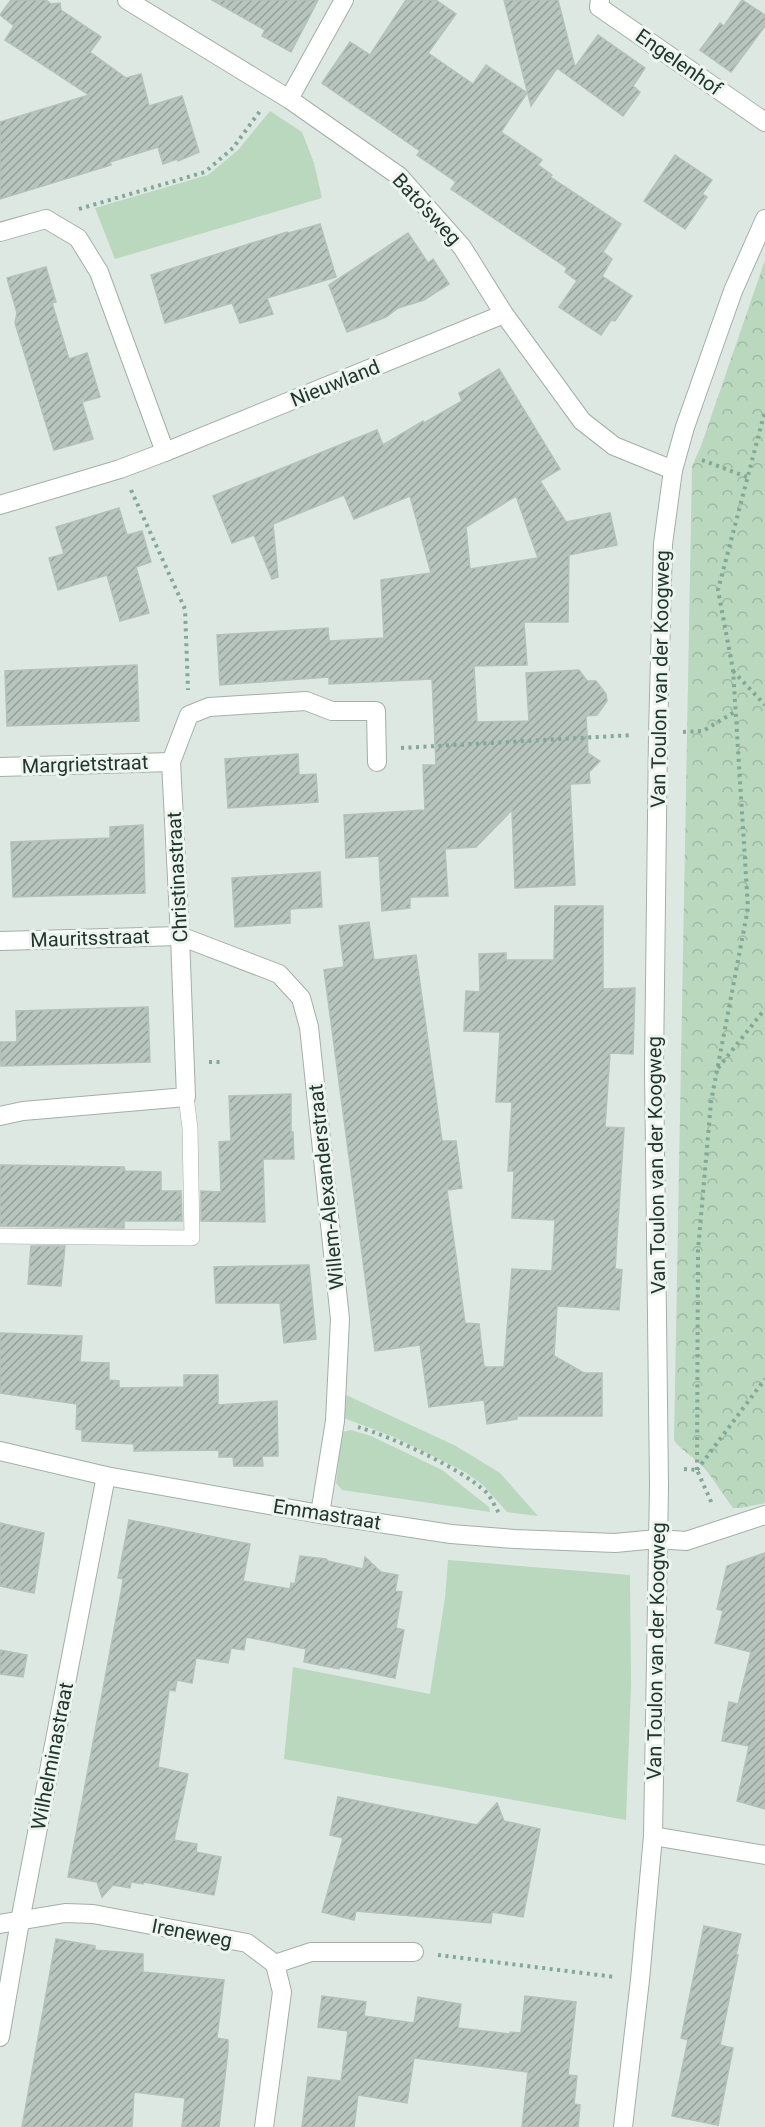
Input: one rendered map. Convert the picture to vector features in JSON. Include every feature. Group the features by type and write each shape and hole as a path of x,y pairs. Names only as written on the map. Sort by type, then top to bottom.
{"street":[{"name":"Bato'sweg","path":"127,0 289,99 399,176 462,246 504,314 582,421 614,446 673,470"},
{"path":"289,99 344,0"},
{"name":"Engelenhof","path":"600,0 599,7 765,122"},
{"path":"0,232 46,219 78,238 99,272 165,452"},
{"name":"Van Toulon van der Koogweg","path":"623,2127 640,1980 653,1836 659,1468 654,1067 663,544 673,470 685,427 733,291 765,219"},
{"name":"Nieuwland","path":"0,506 120,469 165,452 504,314"},
{"path":"189,715 209,707 306,701 332,711 376,711 377,756"},
{"name":"Christinastraat","path":"186,1097 171,762 189,715"},
{"name":"Margrietstraat","path":"0,767 171,762"},
{"name":"Mauritsstraat","path":"0,941 180,936"},
{"name":"Willem-Alexanderstraat","path":"180,936 279,974 301,998 309,1027 340,1318 335,1420 320,1514"},
{"path":"0,1116 23,1111 186,1097"},
{"name":"Emmastraat","path":"0,1451 106,1476 320,1514 451,1534 615,1543 657,1539 686,1541 765,1515"},
{"name":"Wilhelminastraat","path":"0,2037 20,1921 106,1476"},
{"path":"653,1836 765,1855"},
{"name":"Ireneweg","path":"0,1924 65,1913 93,1914 247,1943 275,1964"},
{"path":"264,2127 282,1992 275,1964 311,1952 414,1952"}],"lane":[{"path":"0,1236 192,1238 190,1128 186,1097"}],"path":[{"path":"46,219 205,172 233,148 254,122 264,105"},
{"path":"713,1506 697,1470 698,1250 711,1102 748,908 733,670 718,590 765,411"},
{"path":"679,451 747,477"},
{"path":"120,469 152,533 185,609 189,715"},
{"path":"733,670 765,705"},
{"path":"377,756 703,731 736,711"},
{"path":"717,1068 765,1009"},
{"path":"697,1470 765,1379"},
{"path":"335,1420 376,1432 461,1473 488,1494 515,1539"},
{"path":"659,1468 697,1470"},
{"path":"414,1952 640,1980"}],"green space":[{"path":"270,111 302,132 314,163 322,198 115,259 95,208 208,175 238,150"},
{"path":"765,260 765,1503 733,1508 705,1469 674,1440 692,466 701,446"},
{"path":"344,1394 456,1446 500,1473 538,1516 507,1512 483,1485 465,1472 394,1437 341,1417"},
{"path":"351,1430 371,1436 442,1470 489,1507 490,1512 342,1490 336,1483 342,1432"},
{"path":"448,1560 630,1575 631,1686 626,1820 284,1759 293,1667 430,1694 445,1598"}],"building":[{"path":"11,0 46,0 51,4 60,3 61,10 101,37 90,52 126,78 141,74 149,106 182,96 199,152 178,161 177,159 163,164 158,147 110,162 111,165 0,199 0,122 89,95 5,40 14,26 0,15"},
{"path":"212,0 318,0 291,52 262,36 265,30"},
{"path":"406,0 436,0 456,14 428,53 473,84 486,65 527,93 501,132 542,160 538,165 552,175 550,177 621,224 603,252 612,259 602,276 632,296 615,321 611,320 601,335 559,307 577,281 565,272 567,268 451,189 456,182 417,155 420,151 322,83 350,42 370,55"},
{"path":"504,0 558,0 575,67 598,35 645,68 633,86 640,92 623,116 557,68 531,106"},
{"path":"742,0 765,15 765,26 731,72 700,50 720,23 724,26"},
{"path":"675,155 712,180 702,194 707,197 685,229 644,201"},
{"path":"320,224 336,277 267,298 273,314 240,323 232,303 165,323 151,275 287,232"},
{"path":"408,233 428,263 433,259 449,284 424,300 398,308 386,317 347,332 329,285"},
{"path":"46,267 56,302 52,303 69,359 87,353 100,397 82,402 93,439 54,450 15,323 17,313 7,278"},
{"path":"499,369 560,469 540,481 566,522 610,513 617,545 569,555 568,622 524,622 527,665 474,666 477,722 529,721 526,673 579,670 587,681 596,681 606,694 607,701 597,715 586,716 588,753 600,761 589,772 590,783 570,784 575,885 515,888 512,810 476,847 445,849 448,896 410,897 410,908 382,911 379,856 346,858 344,815 425,810 423,765 436,765 432,679 329,684 329,677 220,685 217,635 328,628 329,641 384,638 381,580 431,573 410,496 354,519 344,495 273,524 278,577 272,579 254,535 232,543 213,496 377,430 383,445 462,401 459,393","holes":["516,496 538,558 470,569 466,527"]},
{"path":"119,508 127,535 142,531 151,562 136,567 149,613 120,621 107,575 58,590 49,558 64,554 56,527"},
{"path":"137,665 139,721 7,726 5,671"},
{"path":"298,754 299,775 316,774 318,802 228,808 225,759"},
{"path":"143,825 145,893 13,897 11,842 110,838 110,827"},
{"path":"320,872 322,907 290,909 290,923 235,927 232,878"},
{"path":"555,906 603,906 603,989 635,988 633,1054 610,1053 605,1127 624,1128 615,1269 622,1270 619,1310 557,1306 554,1356 584,1373 602,1373 602,1416 517,1416 517,1419 487,1424 484,1400 429,1407 420,1345 375,1351 324,970 344,967 339,926 369,922 374,960 416,955 442,1141 456,1141 462,1188 447,1190 465,1323 479,1324 484,1367 504,1367 512,1269 552,1271 555,1220 512,1218 514,1171 508,1171 512,1102 496,1102 500,1032 464,1031 466,991 480,992 479,954 506,953 506,960 554,960"},
{"path":"148,1007 150,1062 1,1066 0,1042 17,1042 16,1011"},
{"path":"291,1094 294,1159 263,1159 265,1222 201,1221 201,1191 221,1192 219,1142 231,1141 229,1096"},
{"path":"0,1165 124,1167 125,1171 161,1172 161,1191 181,1191 182,1221 124,1221 124,1228 0,1226"},
{"path":"31,1246 65,1246 61,1286 28,1284"},
{"path":"309,1265 316,1339 284,1343 280,1303 216,1303 214,1267"},
{"path":"0,1333 82,1336 80,1362 109,1363 109,1380 119,1381 119,1388 184,1387 184,1375 218,1375 218,1405 277,1401 278,1456 262,1456 263,1466 234,1466 233,1457 219,1457 219,1450 134,1451 134,1444 82,1441 82,1430 76,1429 77,1404 0,1393"},
{"path":"129,1520 250,1544 243,1581 290,1589 291,1583 295,1584 300,1556 326,1559 363,1569 365,1557 381,1572 398,1575 395,1591 402,1592 396,1628 404,1630 395,1678 304,1662 306,1649 246,1637 244,1650 231,1648 228,1663 196,1658 192,1683 177,1680 175,1691 169,1690 158,1767 188,1774 174,1840 197,1844 196,1852 221,1857 214,1895 144,1882 143,1884 131,1882 130,1888 113,1885 102,1897 97,1882 68,1877 122,1587 123,1579 118,1578"},
{"path":"0,1523 44,1533 34,1593 0,1586"},
{"path":"765,1553 765,1809 737,1801 749,1746 722,1741 729,1702 738,1704 751,1652 715,1643 723,1611 717,1609 727,1566"},
{"path":"0,1650 27,1655 23,1677 0,1674"},
{"path":"338,1797 477,1825 497,1803 504,1821 540,1829 523,1917 492,1912 491,1923 356,1911 354,1920 322,1912 343,1838 330,1835"},
{"path":"704,1926 741,1934 720,2045 733,2048 718,2125 672,2116 688,2040 681,2038"},
{"path":"56,1939 95,1946 95,1950 143,1954 143,1972 224,1980 217,2038 228,2040 228,2050 219,2127 182,2127 185,2098 134,2092 132,2127 22,2127"},
{"path":"322,1996 366,2002 364,2016 414,2023 418,1997 461,2004 458,2028 510,2034 510,2032 521,2033 525,1996 576,2002 568,2075 577,2076 574,2104 580,2105 578,2127 522,2127 528,2072 414,2058 407,2103 358,2095 354,2127 302,2127 308,2077 341,2081 348,2031 318,2027"}]}
